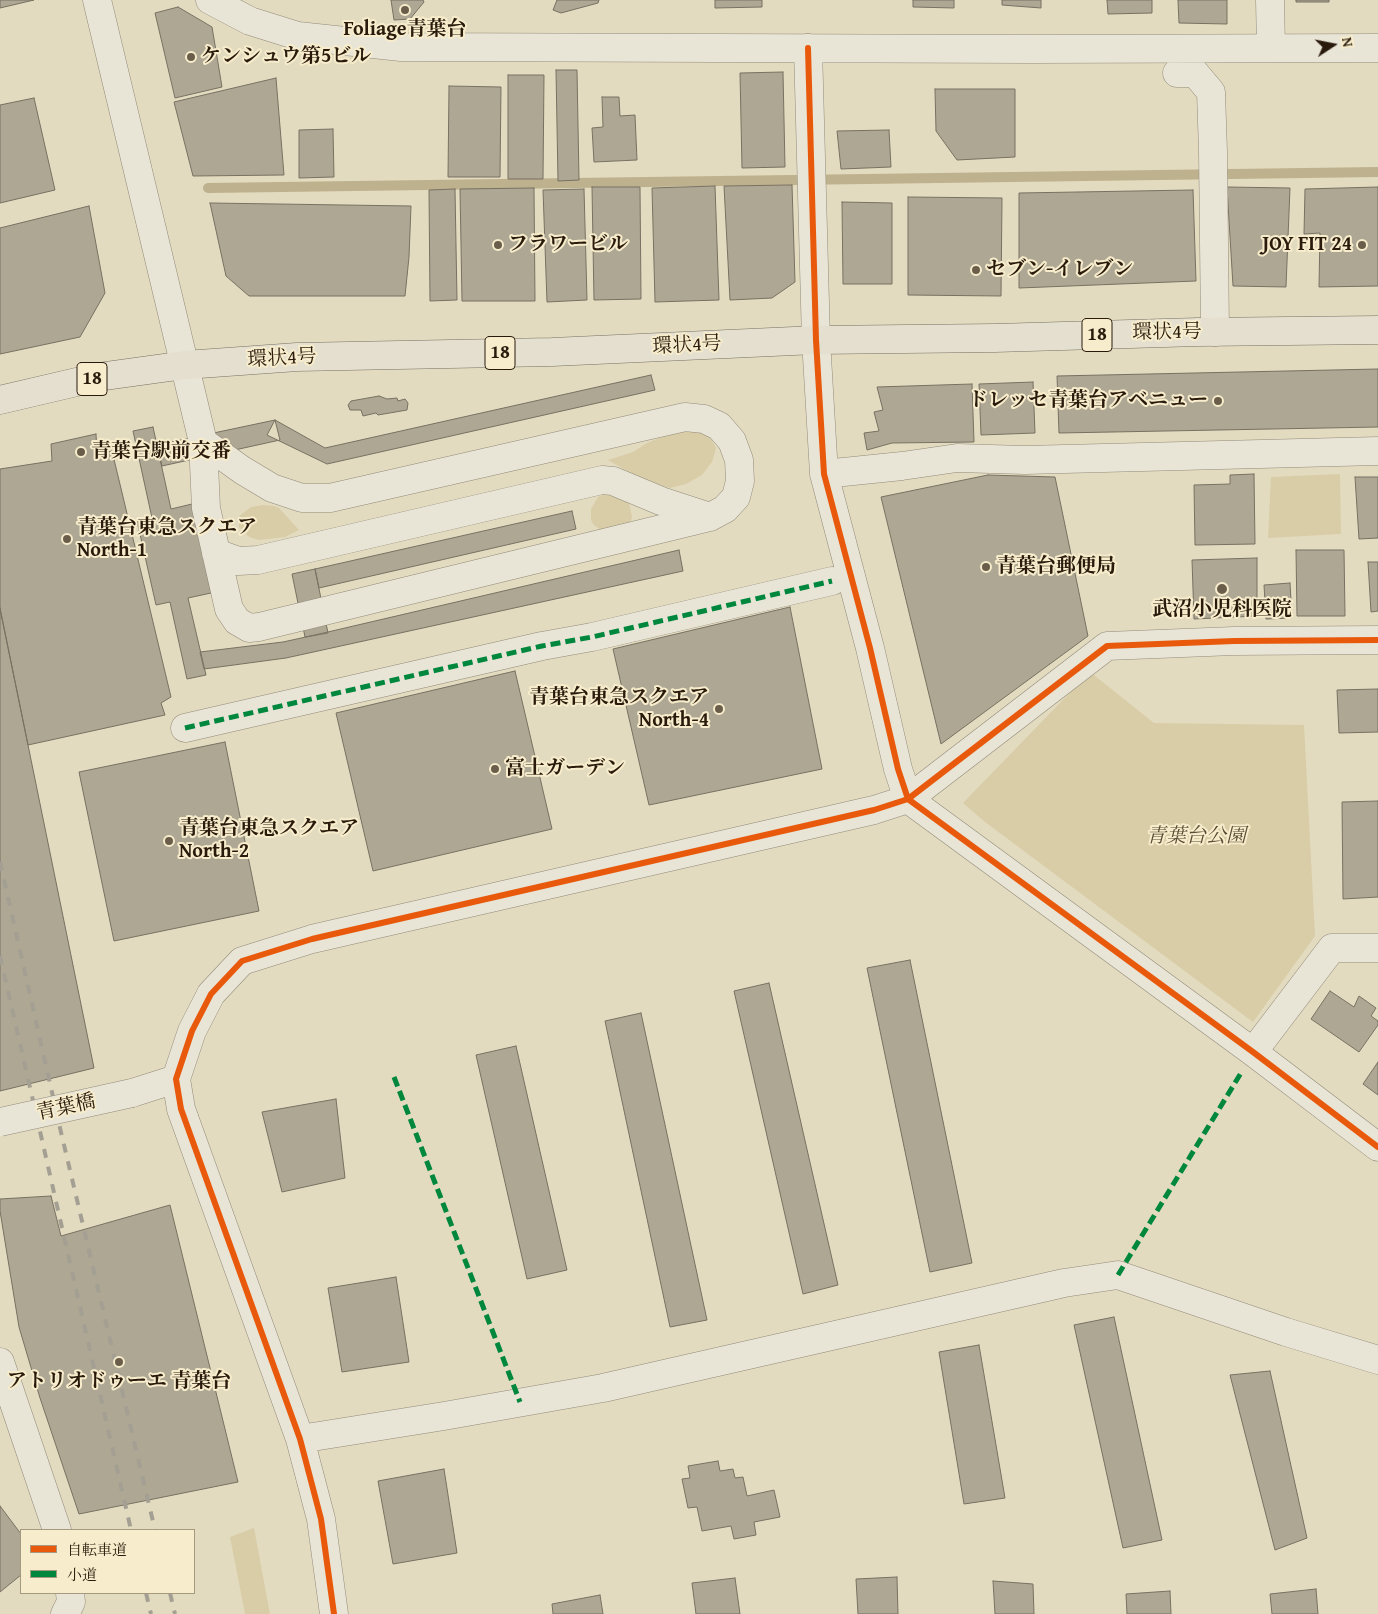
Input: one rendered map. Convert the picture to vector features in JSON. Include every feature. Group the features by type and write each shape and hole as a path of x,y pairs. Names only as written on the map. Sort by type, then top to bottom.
{"main road":[{"name":"環状4号","path":"0,400 98,378 185,365 297,356 552,352 816,340 995,338 1215,327 1378,330"}],"street":[{"path":"97,0 203,442 206,508 229,609 237,622 249,628 259,627 710,517 725,508 736,497 740,481 739,460 732,440 720,426 704,419 686,417 330,498 302,498 272,488 242,470 203,442"},
{"path":"210,0 250,22 298,36 401,47 1033,50 1378,48"},
{"path":"1270,0 1271,48"},
{"path":"808,48 816,340 824,474 870,648 898,769 908,799 1253,1052 1378,1147"},
{"path":"1177,73 1195,74 1211,92 1215,327"},
{"path":"824,474 957,458 1035,459 1378,450"},
{"path":"216,553 238,561 258,560 602,480 613,481 661,501 710,517"},
{"path":"185,728 832,581"},
{"path":"334,1614 321,1519 300,1439 181,1109 176,1080 192,1031 211,994 242,962 330,935 874,810 908,799 1108,646 1234,641 1378,640"},
{"path":"1253,1052 1332,948 1378,948"},
{"name":"青葉橋","path":"0,1122 132,1093 176,1080"},
{"path":"300,1439 603,1388 1064,1283 1118,1275 1286,1332 1378,1360"},
{"path":"0,1362 58,1529"},
{"path":"65,1614 71,1602 70,1594"}],"green space":[{"path":"688,426 709,436 716,448 712,462 702,475 686,484 670,488 646,482 608,460 633,452 647,443 662,437 676,427"},
{"path":"1340,474 1341,534 1268,538 1271,477"},
{"path":"611,492 625,497 629,503 632,517 630,523 605,533 594,525 591,520 591,509 598,497"},
{"path":"263,505 279,508 299,530 285,537 259,540 249,537 239,527 239,516 251,507"},
{"name":"青葉台公園","path":"1090,672 1154,723 1304,725 1315,936 1253,1022 985,822 963,803"},
{"path":"254,1528 270,1614 245,1614 230,1537"}],"building":[{"path":"0,0 34,0 0,8"},
{"name":"Foliage青葉台","path":"391,0 423,0 424,2 410,19 394,20"},
{"path":"557,0 599,0 598,3 561,13 553,10"},
{"path":"715,0 762,0 762,7 715,8"},
{"path":"913,0 954,0 954,8 913,7"},
{"path":"1002,0 1041,0 1041,8 1002,5"},
{"path":"1107,0 1152,0 1152,13 1108,14"},
{"path":"1178,0 1227,0 1227,24 1179,23"},
{"path":"1296,0 1329,0 1329,2 1296,2"},
{"name":"ケンシュウ第5ビル","path":"178,7 212,27 222,87 175,98 155,13"},
{"path":"556,70 577,70 579,180 558,181"},
{"path":"783,72 785,167 742,168 740,73"},
{"path":"508,75 544,75 543,179 508,179"},
{"path":"276,78 284,175 193,176 174,102"},
{"path":"449,86 501,87 500,177 448,177"},
{"path":"935,89 1015,89 1015,157 957,160 936,131"},
{"path":"602,97 619,97 620,116 635,115 637,160 594,162 592,128 603,127"},
{"path":"34,98 55,190 0,203 0,105"},
{"path":"333,129 334,177 299,178 299,130"},
{"path":"889,130 891,167 841,169 837,131"},
{"path":"792,185 795,282 772,298 730,300 724,186"},
{"path":"715,186 719,300 655,302 652,188"},
{"path":"592,187 640,187 641,299 594,300"},
{"path":"1227,187 1290,188 1286,287 1233,286"},
{"path":"1378,187 1378,286 1319,287 1320,233 1304,234 1305,189"},
{"name":"フラワービル","path":"534,188 535,301 462,301 460,189"},
{"path":"455,189 457,300 430,301 429,190"},
{"path":"584,189 587,300 547,302 543,190"},
{"path":"1193,190 1196,281 1019,288 1019,193"},
{"path":"908,197 1002,198 1001,296 908,295"},
{"path":"842,202 892,203 892,284 843,284"},
{"path":"210,203 411,206 405,296 249,296 226,276"},
{"path":"89,206 105,293 80,337 0,354 0,228"},
{"name":"ドレッセ青葉台アベニュー","path":"1378,369 1378,427 1059,433 1057,376"},
{"path":"651,375 655,390 327,464 267,435 275,420 325,448"},
{"path":"1033,382 1035,433 981,435 979,384"},
{"path":"972,384 974,442 892,443 867,450 864,433 879,431 874,412 883,410 877,387"},
{"path":"379,396 387,399 397,398 398,401 405,399 408,403 407,410 363,416 361,410 350,410 348,405 351,401"},
{"path":"275,420 280,440 162,466 157,445"},
{"path":"153,427 171,509 192,504 211,593 188,598 206,675 187,679 170,602 156,605 137,521 152,518 133,431"},
{"name":"青葉台東急スクエア North-1","path":"96,434 97,454 112,451 171,697 161,703 165,715 28,745 0,609 0,469 52,461 51,444"},
{"path":"1254,474 1255,544 1195,545 1194,485 1230,484 1230,475"},
{"name":"青葉台郵便局","path":"988,475 1055,477 1088,636 941,744 881,497"},
{"path":"1355,477 1378,477 1378,538 1359,539"},
{"path":"572,511 576,529 319,588 315,569"},
{"path":"679,550 683,571 286,658 204,669 200,652 283,642"},
{"path":"1296,550 1344,550 1345,616 1297,616"},
{"path":"1257,558 1257,616 1194,619 1192,560"},
{"path":"1368,562 1378,562 1378,611 1371,612"},
{"path":"315,569 328,633 305,637 292,574"},
{"path":"1290,583 1292,618 1266,619 1264,585"},
{"name":"青葉台東急スクエア North-4","path":"790,607 822,769 649,805 613,649"},
{"path":"0,608 94,1068 0,1091"},
{"path":"515,671 552,829 373,871 336,713"},
{"path":"1378,689 1378,732 1339,733 1337,690"},
{"name":"青葉台東急スクエア North-2","path":"225,742 259,911 114,941 79,772"},
{"path":"1378,801 1378,897 1343,899 1342,802"},
{"path":"910,960 972,1263 930,1272 867,968"},
{"path":"769,983 838,1285 803,1294 734,991"},
{"path":"1330,991 1354,1007 1359,996 1376,1008 1371,1016 1378,1021 1378,1025 1359,1052 1311,1019"},
{"path":"641,1013 707,1320 670,1327 605,1021"},
{"path":"516,1046 567,1270 527,1279 476,1055"},
{"path":"1378,1062 1378,1095 1363,1084"},
{"path":"336,1099 345,1178 282,1192 262,1112"},
{"name":"アトリオドゥーエ 青葉台","path":"51,1196 61,1236 170,1205 238,1482 79,1514 40,1398 19,1327 0,1211 0,1199"},
{"path":"396,1277 409,1362 342,1372 328,1288"},
{"path":"1114,1317 1162,1540 1123,1548 1074,1325"},
{"path":"979,1345 1005,1498 964,1504 939,1352"},
{"path":"1270,1371 1307,1538 1275,1550 1230,1375"},
{"path":"718,1461 720,1471 733,1469 735,1478 743,1477 747,1496 774,1490 780,1517 754,1522 756,1535 734,1539 731,1526 702,1531 697,1507 688,1508 682,1479 690,1478 688,1466"},
{"path":"444,1469 457,1553 393,1564 378,1481"},
{"path":"0,1506 20,1533 20,1576 0,1592"},
{"path":"897,1577 898,1614 858,1614 856,1579"},
{"path":"735,1578 740,1614 696,1614 692,1583"},
{"path":"993,1581 1033,1584 1034,1614 995,1614"},
{"path":"1316,1589 1318,1614 1272,1614 1270,1594"},
{"path":"1170,1591 1171,1614 1127,1614 1126,1594"},
{"path":"600,1595 603,1614 553,1614 552,1604"}],"waterway":[{"path":"208,188 1378,172"}],"railway":[{"path":"0,862 56,1110 50,1111"},
{"path":"0,956 131,1529"},
{"path":"36,1115 56,1111 155,1529"},
{"path":"146,1594 151,1614"},
{"path":"170,1594 175,1614"}],"marked path":[{"path":"185,728 832,581"},
{"path":"1118,1275 1241,1073"},
{"path":"394,1077 520,1402"}],"cycle path":[{"path":"808,48 816,340 824,474 870,648 898,769 908,799 1253,1052 1378,1147"},
{"path":"334,1614 321,1519 300,1439 181,1109 176,1079 192,1031 211,994 242,961 312,939 874,810 908,799 1107,646 1234,641 1378,640"}],"place":[{"name":"Foliage青葉台","path":"405,10"},
{"name":"ケンシュウ第5ビル","path":"191,57"},
{"name":"フラワービル","path":"498,245"},
{"name":"JOY FIT 24","path":"1362,245"},
{"name":"セブン-イレブン","path":"976,270"},
{"name":"ドレッセ青葉台アベニュー","path":"1218,401"},
{"name":"青葉台駅前交番","path":"81,452"},
{"name":"青葉台東急スクエア North-1","path":"67,539"},
{"name":"青葉台郵便局","path":"986,567"},
{"name":"武沼小児科医院","path":"1222,589"},
{"name":"青葉台東急スクエア North-4","path":"719,709"},
{"name":"富士ガーデン","path":"495,769"},
{"name":"青葉台東急スクエア North-2","path":"169,841"},
{"name":"アトリオドゥーエ 青葉台","path":"119,1362"}]}
